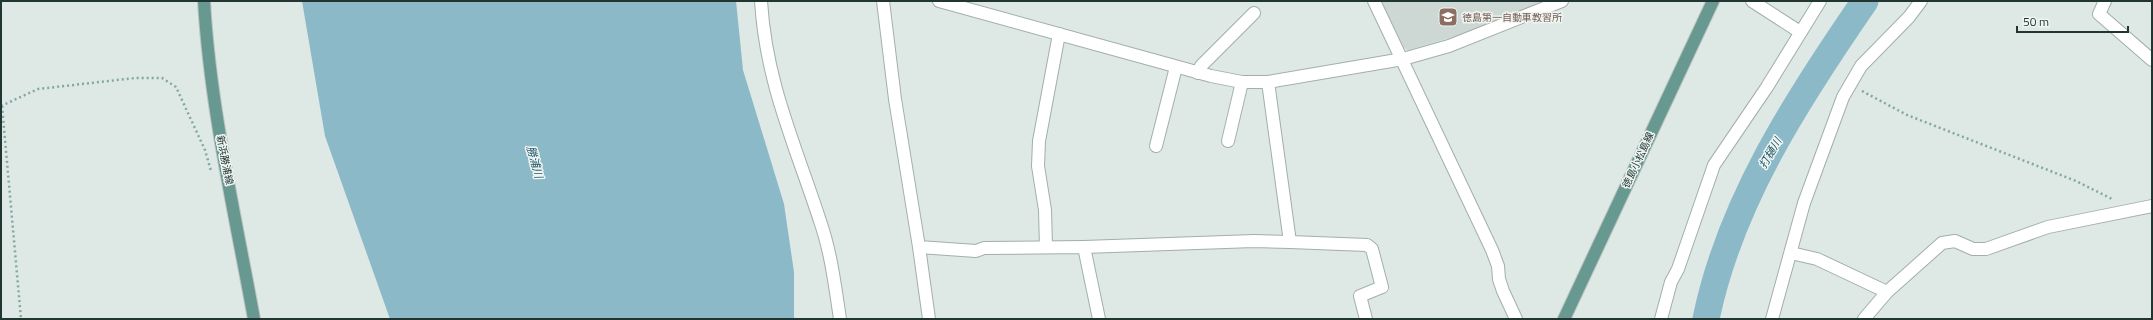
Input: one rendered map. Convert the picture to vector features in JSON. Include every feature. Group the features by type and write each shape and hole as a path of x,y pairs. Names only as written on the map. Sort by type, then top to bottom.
{"main road":[{"name":"新浜勝浦線","path":"204,1 207,46 216,110 254,319"},
{"name":"徳島小松島線","path":"1564,319 1713,1"}],"street":[{"path":"762,1 763,29 780,109 821,222 840,319"},
{"path":"879,1 930,319"},
{"path":"940,1 1198,73 1242,82 1268,82 1403,59 1456,44 1562,1"},
{"path":"1374,1 1403,59 1494,256 1498,266 1501,285 1516,319"},
{"path":"1752,1 1800,32"},
{"path":"1661,319 1671,282 1678,269 1714,165 1767,87 1820,1"},
{"path":"1772,319 1804,203 1843,97 1861,66 1909,17 1921,1"},
{"path":"2105,1 2099,14 2152,60"},
{"path":"1198,73 1201,66 1254,13"},
{"path":"1046,247 1045,210 1038,166 1039,140 1059,34"},
{"path":"1156,146 1176,67"},
{"path":"1228,142 1242,82"},
{"path":"1268,82 1290,242"},
{"path":"1864,319 1887,292 1942,244 1955,241 1973,249 1986,249 2048,227 2152,206"},
{"path":"919,247 976,251 984,248 1084,247 1254,241 1367,245 1372,249 1382,287 1360,296 1366,319"},
{"path":"1084,247 1099,319"},
{"path":"1791,253 1817,260 1887,292"}],"path":[{"path":"21,319 1,106 38,89 135,78 162,78 176,86 205,150 213,178"},
{"path":"1850,85 1907,115 2076,181 2118,202 2127,210"}],"shaded area":[{"name":"徳島第一自動車教習所","path":"1380,1 1548,1 1470,32 1408,50 1404,48"}],"water":[{"name":"勝浦川","path":"302,1 736,1 743,70 784,204 794,272 794,319 390,319 325,136"}],"waterway":[{"name":"打樋川","path":"1706,319 1717,276 1732,234 1749,193 1769,152 1815,75 1865,1"}],"place":[{"name":"徳島第一自動車教習所","path":"1448,17"}]}
